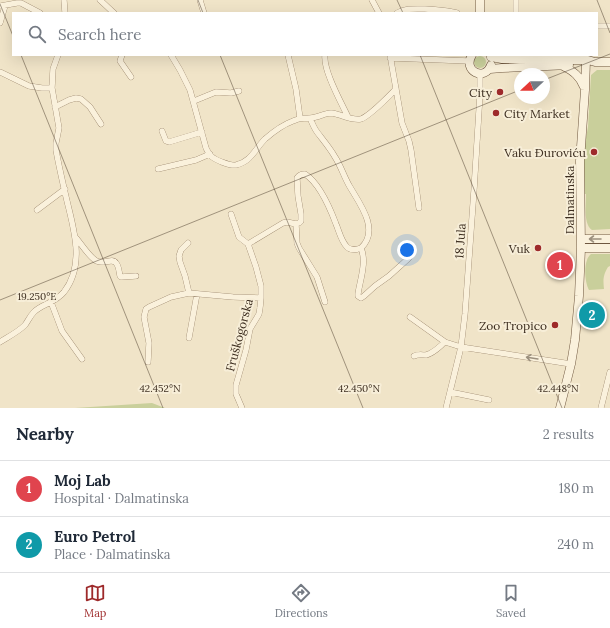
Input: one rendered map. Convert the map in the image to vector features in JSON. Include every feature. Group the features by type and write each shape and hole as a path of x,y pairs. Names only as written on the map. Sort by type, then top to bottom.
{"main road":[{"path":"480,0 480,12"},
{"path":"470,58 470,67 474,72 480,74 484,74 490,69 492,64 490,56 511,60 586,63"},
{"path":"490,69 563,66 595,62 610,62"},
{"name":"Dalmatinska","path":"560,408 571,364 579,296 581,248 580,167 586,63"},
{"path":"563,66 578,76 583,83 585,90"},
{"path":"581,239 610,239"},
{"path":"581,248 610,248"}],"street":[{"path":"64,0 65,12"},
{"path":"100,0 113,12"},
{"path":"200,0 204,12"},
{"path":"372,0 378,12"},
{"path":"516,0 516,12"},
{"path":"0,23 3,6 21,3 38,12"},
{"path":"398,12 413,8 424,11 444,10 453,12"},
{"path":"598,26 610,26"},
{"path":"0,342 22,328 34,312 51,302 64,291 73,274 76,260 75,232 56,150 59,128 52,88 53,69 58,56"},
{"path":"122,56 120,61 131,77"},
{"path":"171,56 185,80 194,101 206,148 211,157 226,164 234,165 248,160 264,141 282,126 300,118 310,118 331,113 357,119 362,118 396,89"},
{"path":"288,56 296,89 300,118"},
{"path":"324,56 327,70 348,117"},
{"path":"419,208 411,150 402,123 390,57 470,58"},
{"path":"0,72 29,86 52,88"},
{"name":"18 Jula","path":"446,408 461,347 470,245 480,74"},
{"path":"194,101 216,92 231,93 239,91"},
{"path":"55,107 69,100 76,98 81,99 90,107 101,124"},
{"path":"310,118 317,132 335,156 363,209 368,226 367,241 361,248 354,250 347,247 340,234 330,208 314,182 305,174 300,175 298,178 298,196 301,217 299,223 296,224 297,243 317,277 325,302"},
{"path":"162,131 166,141 169,142 202,132"},
{"path":"158,169 196,160 210,154"},
{"path":"37,210 65,189"},
{"name":"Fruškogorska","path":"231,214 239,237 248,244 256,267 261,298 259,314 250,329 246,350 236,385 236,394 242,408"},
{"path":"248,244 283,223 289,222 296,224"},
{"path":"76,238 96,261 115,261 121,277 136,276"},
{"path":"188,243 181,250 179,256 189,293"},
{"path":"361,248 364,261 358,294 361,298 394,273 408,258"},
{"path":"148,362 149,343 144,316 146,309 149,307 171,297 189,293 233,298 261,298"},
{"path":"189,338 197,294"},
{"path":"51,302 62,331 82,359"},
{"path":"410,317 445,342 461,347 571,364"},
{"path":"414,356 432,353 445,342"},
{"path":"601,408 610,372"},
{"path":"450,392 489,400"}],"green space":[{"path":"478,56 482,56 486,62 482,68 478,68 474,64 474,60"},
{"path":"597,70 610,70 610,229 592,230 586,219 586,194 583,194 583,171 588,127 591,75"},
{"path":"591,254 610,254 610,266 605,273 604,289 589,290 586,280 585,267 587,259"},
{"path":"152,403 165,408 75,408"}],"place":[{"name":"City","path":"500,92"},
{"name":"City Market","path":"496,113"},
{"name":"Vaku Đuroviću","path":"594,152"},
{"name":"Vuk","path":"538,248"},
{"name":"Moj Lab","path":"560,265"},
{"name":"Euro Petrol","path":"592,315"},
{"name":"Zoo Tropico","path":"555,325"}]}
